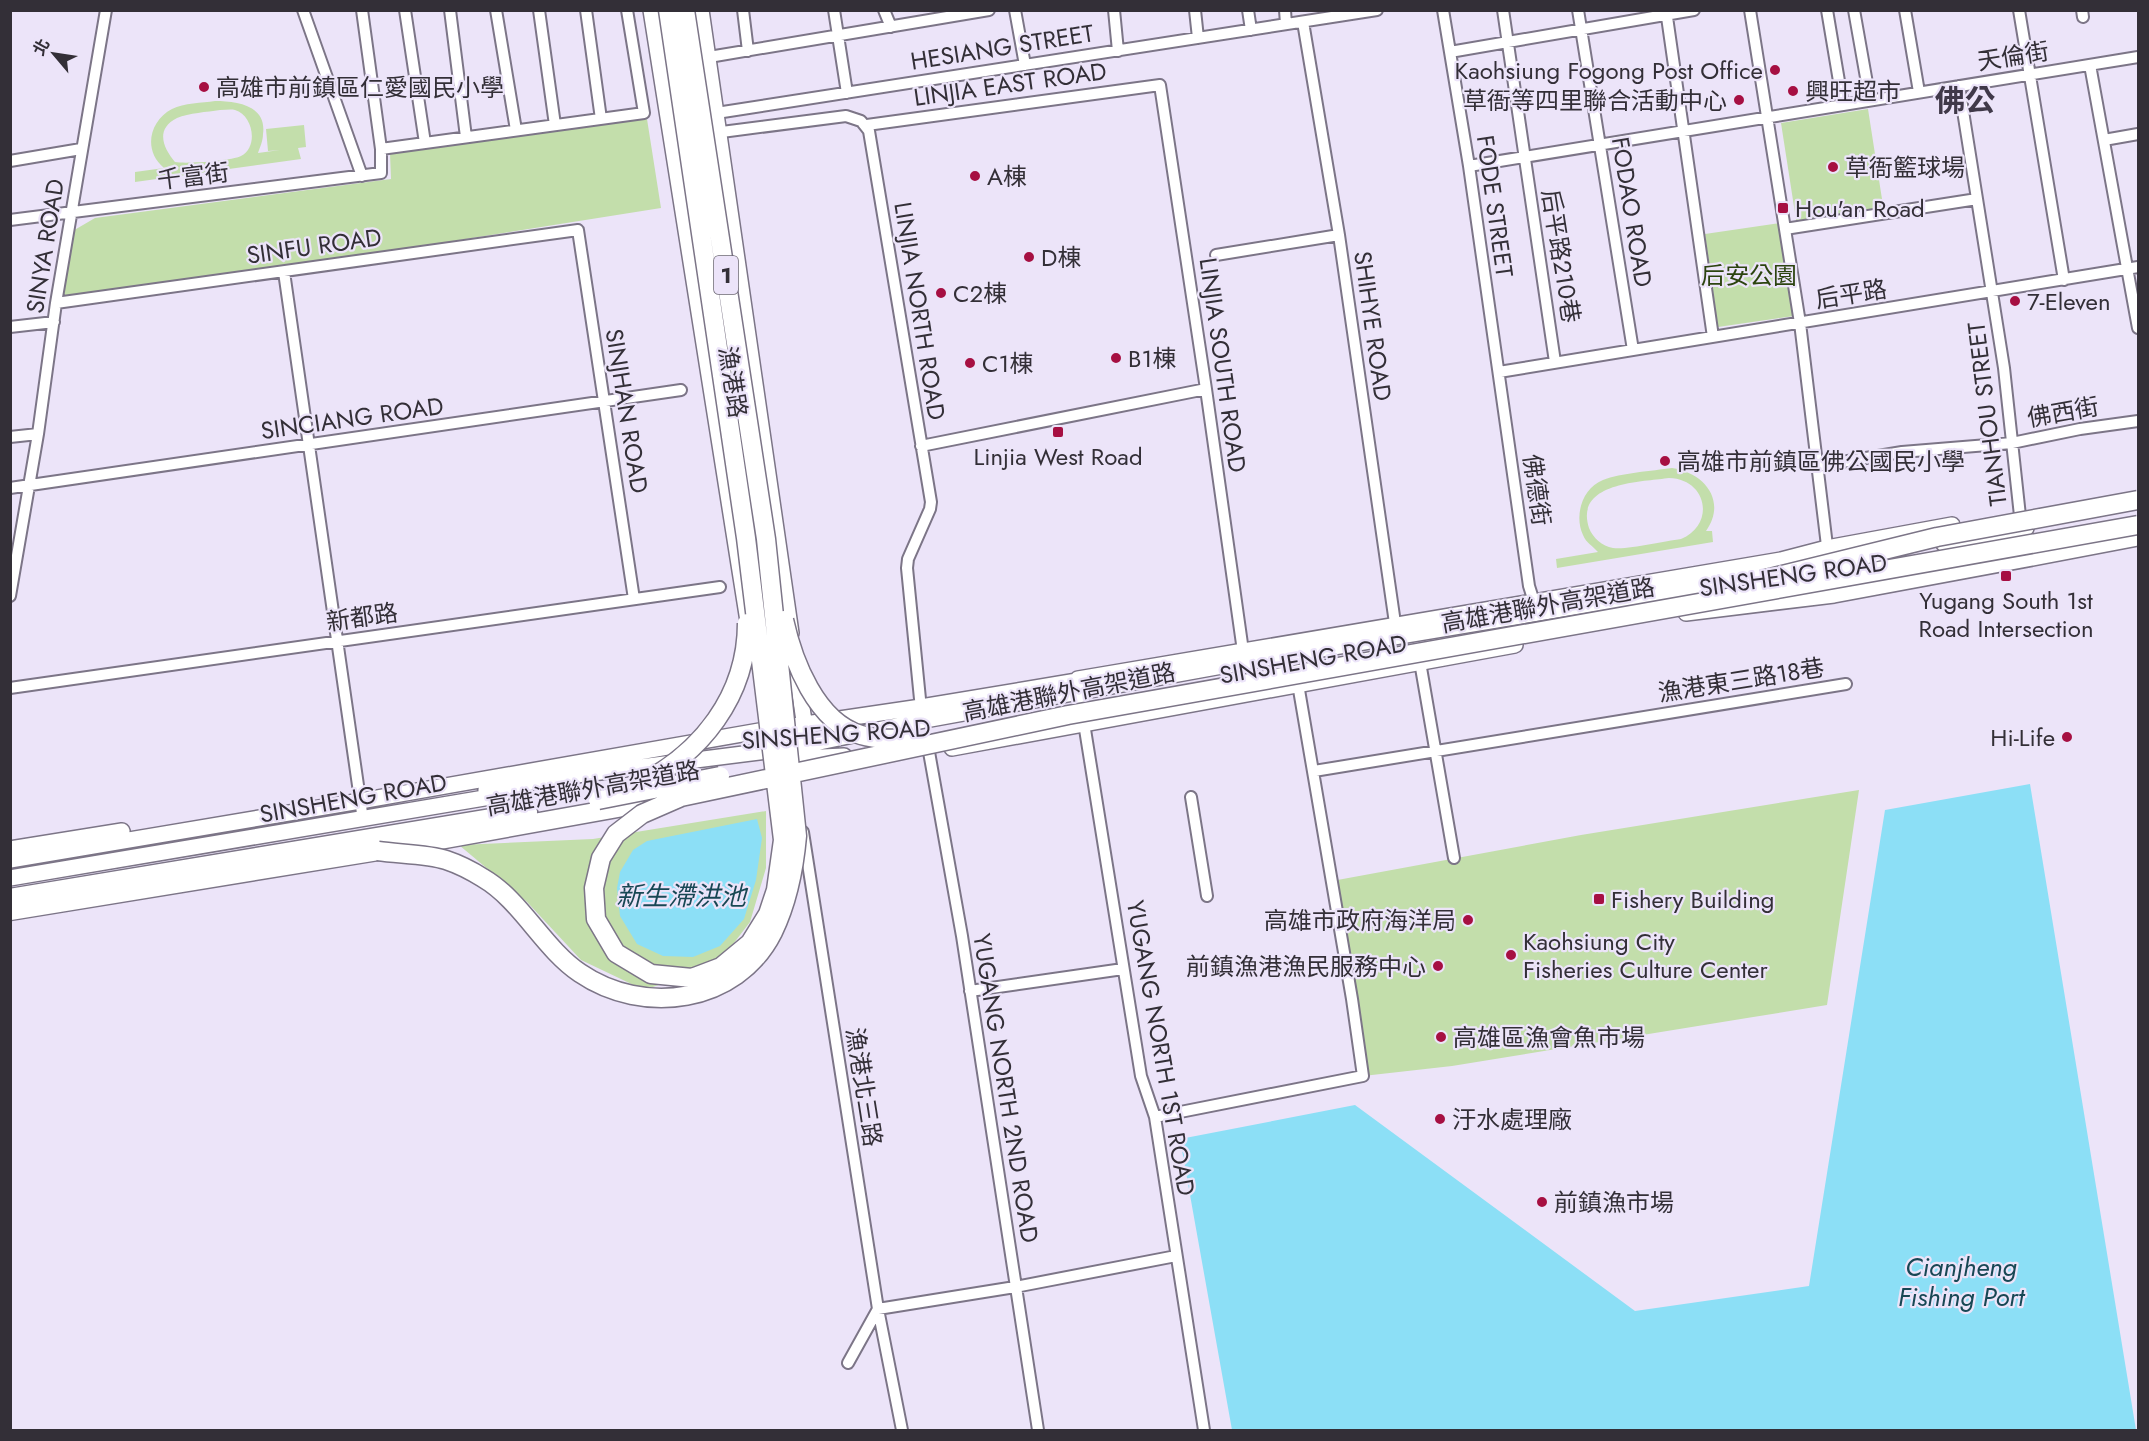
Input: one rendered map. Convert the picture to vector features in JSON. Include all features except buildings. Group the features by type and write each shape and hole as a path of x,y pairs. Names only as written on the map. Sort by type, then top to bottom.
{"highway":[{"name":"1","path":"668,10 746,538"},
{"name":"1","path":"685,10 766,539"},
{"path":"1714,596 1937,537 2139,500"},
{"name":"高雄港聯外高架道路","path":"10,911 378,851 681,797 1068,715 2139,518"},
{"name":"高雄港聯外高架道路","path":"10,898 597,800 912,738 1068,704 2139,525"},
{"path":"1714,596 1832,588 2139,531"},
{"path":"681,797 642,814 616,834 601,858 594,888 596,919 616,953 651,974 692,978 721,967 750,943 768,914 776,890 783,840 746,538"},
{"path":"597,800 630,790 675,764 712,728 724,709 747,646 746,538"},
{"path":"766,539 788,641 806,684 821,705 841,725 860,735 882,739 912,738"},
{"path":"378,851 445,860 483,878 503,892 529,923 579,972 623,993 668,999 698,994 734,976 759,954 781,915 794,871 797,836 766,539"}],"street":[{"name":"SINYA ROAD","path":"10,596 38,434 81,149 106,10"},
{"path":"303,10 362,176"},
{"path":"362,10 381,149 644,113 627,10"},
{"path":"405,10 425,143"},
{"path":"450,10 466,137"},
{"path":"496,10 516,130"},
{"path":"539,10 555,125"},
{"path":"586,10 601,119"},
{"name":"漁港路","path":"651,10 768,756"},
{"name":"漁港路","path":"701,10 805,730"},
{"path":"743,10 748,51"},
{"path":"834,10 847,93"},
{"path":"884,10 891,27"},
{"path":"1015,10 1025,65"},
{"path":"1114,10 1118,51"},
{"path":"1195,10 1198,38"},
{"path":"1248,10 1251,30"},
{"path":"1285,10 1286,24"},
{"name":"HESIANG STREET","path":"668,119 1377,10"},
{"name":"FODE STREET","path":"1443,10 1469,166 1498,372"},
{"name":"后平路210巷","path":"1503,10 1555,362"},
{"name":"FODAO ROAD","path":"1578,10 1633,350"},
{"path":"1450,52 1694,10"},
{"path":"1750,10 1800,323 1829,564"},
{"path":"1827,10 1842,105"},
{"path":"1854,10 1870,100"},
{"path":"1905,10 1919,93"},
{"path":"2019,10 2064,280"},
{"path":"709,57 891,27 927,16 985,11"},
{"path":"1666,13 1713,337"},
{"name":"SHIHYE ROAD","path":"1303,22 1339,235 1395,626"},
{"name":"天倫街","path":"1469,166 2139,57"},
{"path":"2090,64 2104,140 2133,268 2139,328"},
{"name":"LINJIA EAST ROAD","path":"867,125 1160,85"},
{"name":"LINJIA SOUTH ROAD","path":"1160,85 1242,648"},
{"name":"TIANHOU STREET","path":"1959,86 2004,368 2026,559"},
{"path":"671,139 846,116 854,117 867,125"},
{"name":"LINJIA NORTH ROAD","path":"867,125 931,502 908,559 907,568 921,703"},
{"path":"2104,140 2139,134"},
{"path":"10,160 81,149"},
{"name":"千富街","path":"10,219 381,173 381,149"},
{"path":"1785,229 1977,199"},
{"name":"SINFU ROAD","path":"56,303 578,230"},
{"name":"SINJHAN ROAD","path":"578,230 634,599"},
{"path":"1216,255 1339,235"},
{"name":"后平路","path":"1498,372 2133,268"},
{"path":"284,272 361,806"},
{"path":"10,327 54,322"},
{"name":"佛德街","path":"1498,372 1534,604"},
{"path":"921,446 1206,389"},
{"name":"SINCIANG ROAD","path":"10,488 681,390"},
{"name":"佛西街","path":"1818,466 1902,452 2012,443 2080,429 2139,421"},
{"path":"10,437 38,434"},
{"name":"SINSHENG ROAD","path":"1534,604 1829,564 2001,535 2139,492"},
{"name":"SINSHENG ROAD","path":"791,754 805,730 921,703 1077,682 1534,604 1781,560 1827,548 2022,528 2139,508"},
{"name":"SINSHENG ROAD","path":"2022,528 2054,554"},
{"name":"SINSHENG ROAD","path":"10,860 561,777 791,754 929,752 1687,613 1834,595 2139,538"},
{"name":"新都路","path":"10,688 720,587"},
{"path":"1155,1117 1363,1076 1314,771 1291,644"},
{"name":"SINSHENG ROAD","path":"10,878 361,806 765,728 805,730 924,720 1077,682 1078,679 1242,648 1291,644"},
{"path":"1420,662 1454,858"},
{"name":"YUGANG NORTH 1ST ROAD","path":"1077,682 1141,1076 1155,1117 1204,1431"},
{"name":"漁港東三路18巷","path":"1314,771 1846,684"},
{"name":"YUGANG NORTH 2ND ROAD","path":"929,752 970,992 1038,1431"},
{"name":"漁港北三路","path":"791,754 878,1309 902,1431"},
{"path":"1191,797 1207,896"},
{"name":"SINSHENG ROAD","path":"10,849 361,806"},
{"name":"SINSHENG ROAD","path":"10,869 361,806"},
{"path":"970,992 1123,969"},
{"path":"848,1363 878,1309 1015,1287 1176,1256"}],"green space":[{"path":"215,101 240,104 255,111 260,117 263,124 258,153 280,150 268,151 266,129 304,125 306,147 298,148 301,159 135,182 135,172 164,168 153,153 151,137 154,128 164,114 182,106","holes":["235,110 241,113 250,124 252,139 247,152 228,159 175,162 167,151 163,139 170,122 187,115"]},
{"name":"草衙籃球場","path":"1868,109 1884,212 1797,226 1781,123"},
{"path":"647,119 661,208 63,303 71,232 95,218 391,179 390,153"},
{"name":"后安公園","path":"1780,223 1794,316 1718,327 1705,234"},
{"path":"1672,468 1694,476 1709,490 1714,509 1712,520 1706,531 1712,531 1713,542 1557,568 1556,559 1598,552 1586,540 1580,528 1582,503 1590,489 1610,478","holes":["1669,478 1682,480 1699,494 1703,513 1692,532 1681,539 1637,547 1613,548 1595,538 1591,532 1587,513 1591,501 1601,493 1628,483"]},
{"path":"1859,790 1827,1005 1452,1066 1363,1076 1332,881 1581,835"},
{"path":"766,811 766,868 750,922 717,965 644,990 581,960 527,902 459,845 593,839"}],"water":[{"name":"Cianjheng Fishing Port","path":"2030,784 2136,1430 1232,1430 1180,1139 1355,1105 1635,1311 1809,1286 1885,810"},
{"name":"新生滯洪池","path":"757,819 762,838 756,880 744,919 720,946 693,957 663,956 637,944 620,916 617,888 620,872 633,850 647,841"}],"place":[{"name":"Kaohsiung Fogong Post Office","path":"1775,70"},
{"name":"高雄市前鎮區仁愛國民小學","path":"204,87"},
{"name":"興旺超市","path":"1793,91"},
{"name":"草衙等四里聯合活動中心","path":"1739,100"},
{"name":"草衙籃球場","path":"1833,167"},
{"name":"A棟","path":"975,176"},
{"name":"Hou'an Road","path":"1783,208"},
{"name":"D棟","path":"1029,257"},
{"name":"C2棟","path":"941,293"},
{"name":"7-Eleven","path":"2015,301"},
{"name":"B1棟","path":"1116,358"},
{"name":"C1棟","path":"970,363"},
{"name":"Linjia West Road","path":"1058,432"},
{"name":"高雄市前鎮區佛公國民小學","path":"1665,461"},
{"name":"Yugang South 1st Road Intersection","path":"2006,576"},
{"name":"Hi-Life","path":"2067,737"},
{"name":"Fishery Building","path":"1599,899"},
{"name":"高雄市政府海洋局","path":"1468,920"},
{"name":"Kaohsiung City Fisheries Culture Center","path":"1511,955"},
{"name":"前鎮漁港漁民服務中心","path":"1438,966"},
{"name":"高雄區漁會魚市場","path":"1441,1037"},
{"name":"汙水處理廠","path":"1440,1119"},
{"name":"前鎮漁市場","path":"1542,1202"}],"district":[{"name":"佛公","path":"1965,100"}]}
